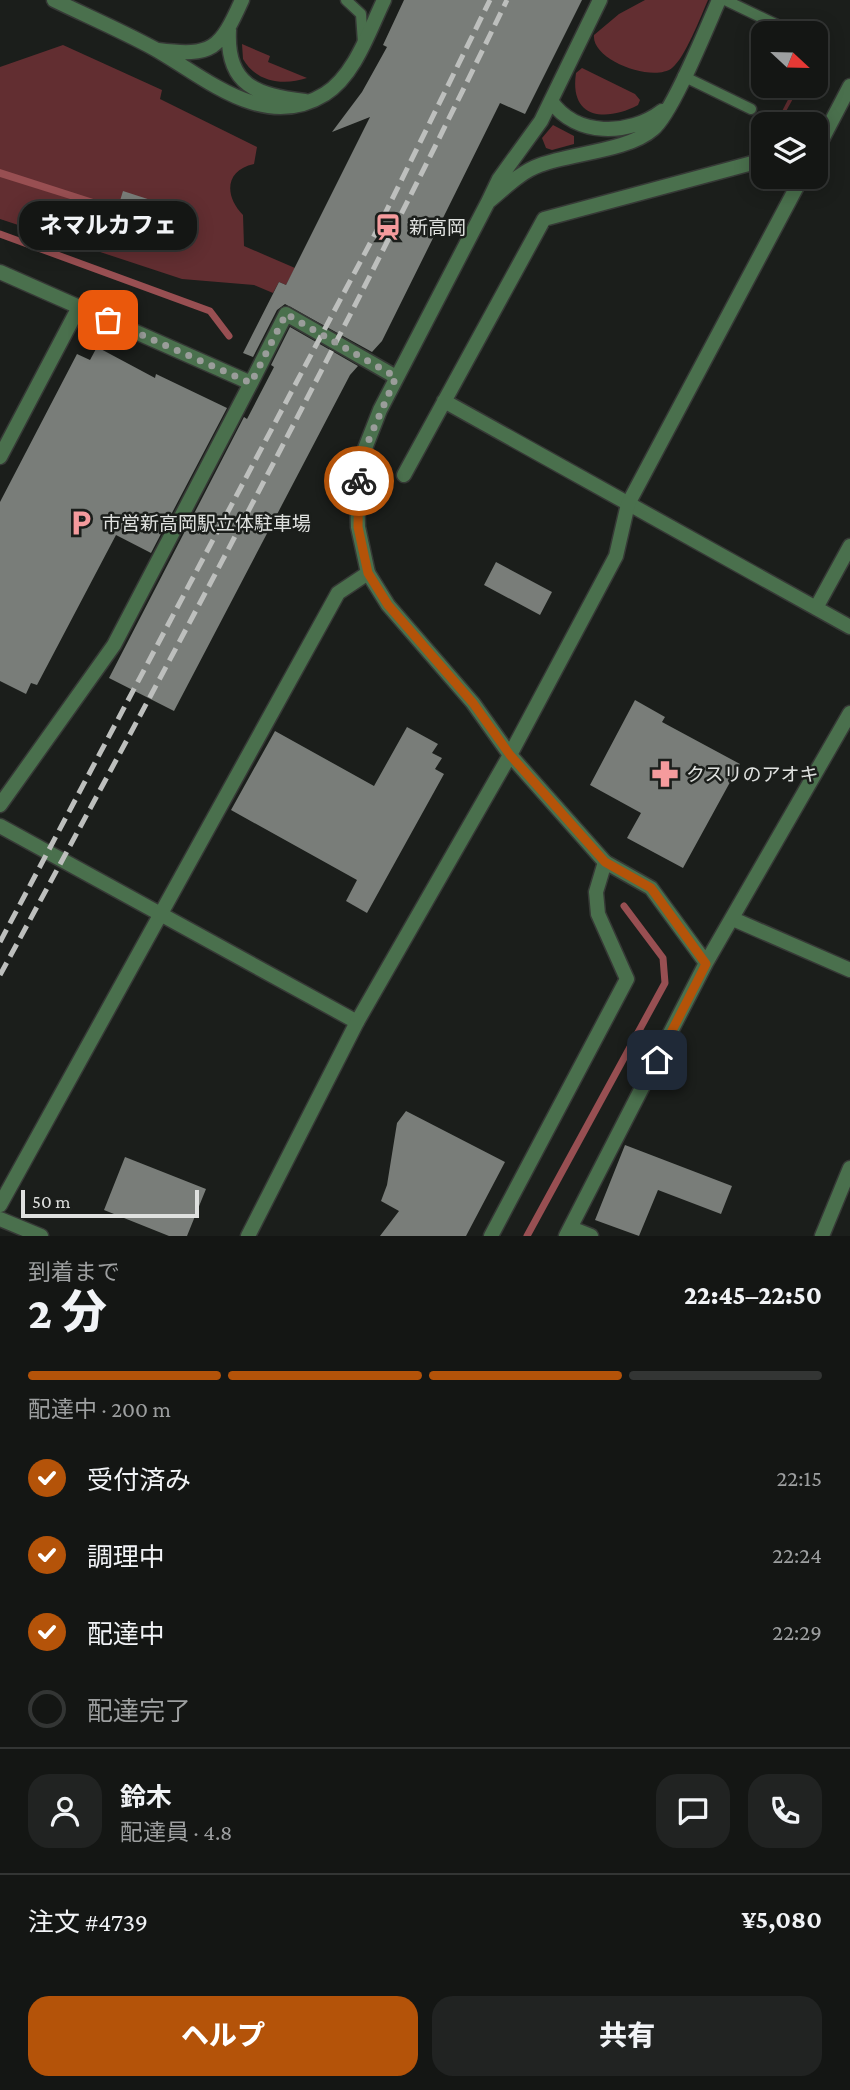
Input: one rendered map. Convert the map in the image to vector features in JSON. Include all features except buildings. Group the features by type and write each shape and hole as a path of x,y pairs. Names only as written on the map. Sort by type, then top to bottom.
{"street":[{"path":"54,0 156,50 225,92 266,108 287,109 326,94 345,76 384,0"},
{"path":"156,50 191,54 215,46 229,30 242,0"},
{"path":"600,0 529,142 499,179 396,377 364,451 357,490 358,527 368,573 388,605 473,703 510,755 605,862 651,888 706,964"},
{"path":"488,202 513,181 538,166 635,139 654,129 669,106 719,0"},
{"path":"229,30 231,64 240,79 255,89 279,97 310,101"},
{"path":"828,128 850,86"},
{"path":"551,101 566,116 582,125 612,130 653,118 669,106"},
{"path":"404,475 544,219 751,163"},
{"path":"248,1236 356,1021 510,755 616,556 628,503 796,189"},
{"path":"0,272 251,383"},
{"path":"0,457 79,307"},
{"path":"0,805 114,645 286,314 396,377"},
{"path":"444,401 850,627"},
{"path":"816,608 850,546"},
{"path":"0,1205 338,593 368,573"},
{"path":"591,1236 568,1232 706,964 850,713"},
{"path":"0,826 356,1021"},
{"path":"491,1236 627,979 598,914 596,892 605,862"},
{"path":"733,919 850,970"},
{"path":"822,1236 850,1168"},
{"path":"0,1219 31,1234"}],"lane":[{"path":"346,0 360,14 363,44"},
{"path":"725,0 768,21"},
{"path":"683,76 751,110"}],"shaded area":[{"path":"645,0 708,0 677,63 663,72 638,71 625,66 602,53 596,44 594,35 619,14"},
{"path":"242,44 270,56 268,62 307,78 280,82 255,73 243,59"},
{"path":"63,45 162,90 160,99 257,147 254,164 237,172 230,185 230,192 243,215 244,246 295,268 286,285 279,282 273,293 254,285 182,279 0,219 0,67"},
{"path":"582,68 635,94 640,100 638,105 614,114 592,113 584,108 578,100 575,88 576,73"},
{"path":"789,98 793,98 786,112 782,112"},
{"path":"553,125 574,136 574,144 552,150 546,148 542,138"},
{"path":"0,169 115,206 113,212 107,211 106,214 102,209 0,177"}],"waterway":[{"path":"0,234 210,311 229,336"},
{"path":"527,1236 665,983 663,958 624,906"}],"railway":[{"path":"0,942 375,234 490,0"},
{"path":"0,975 259,491 507,0"}],"way so far":[{"path":"108,320 251,383 286,314 396,377 364,451 359,481"}],"place":[{"name":"新高岡","path":"388,227"},
{"name":"ネマルカフェ","path":"108,320"},
{"name":"市営新高岡駅立体駐車場","path":"81,523"},
{"name":"クスリのアオキ","path":"665,774"}],"route":[{"path":"359,481 358,527 368,573 388,605 473,703 510,755 605,862 651,888 706,964 657,1060"}]}
